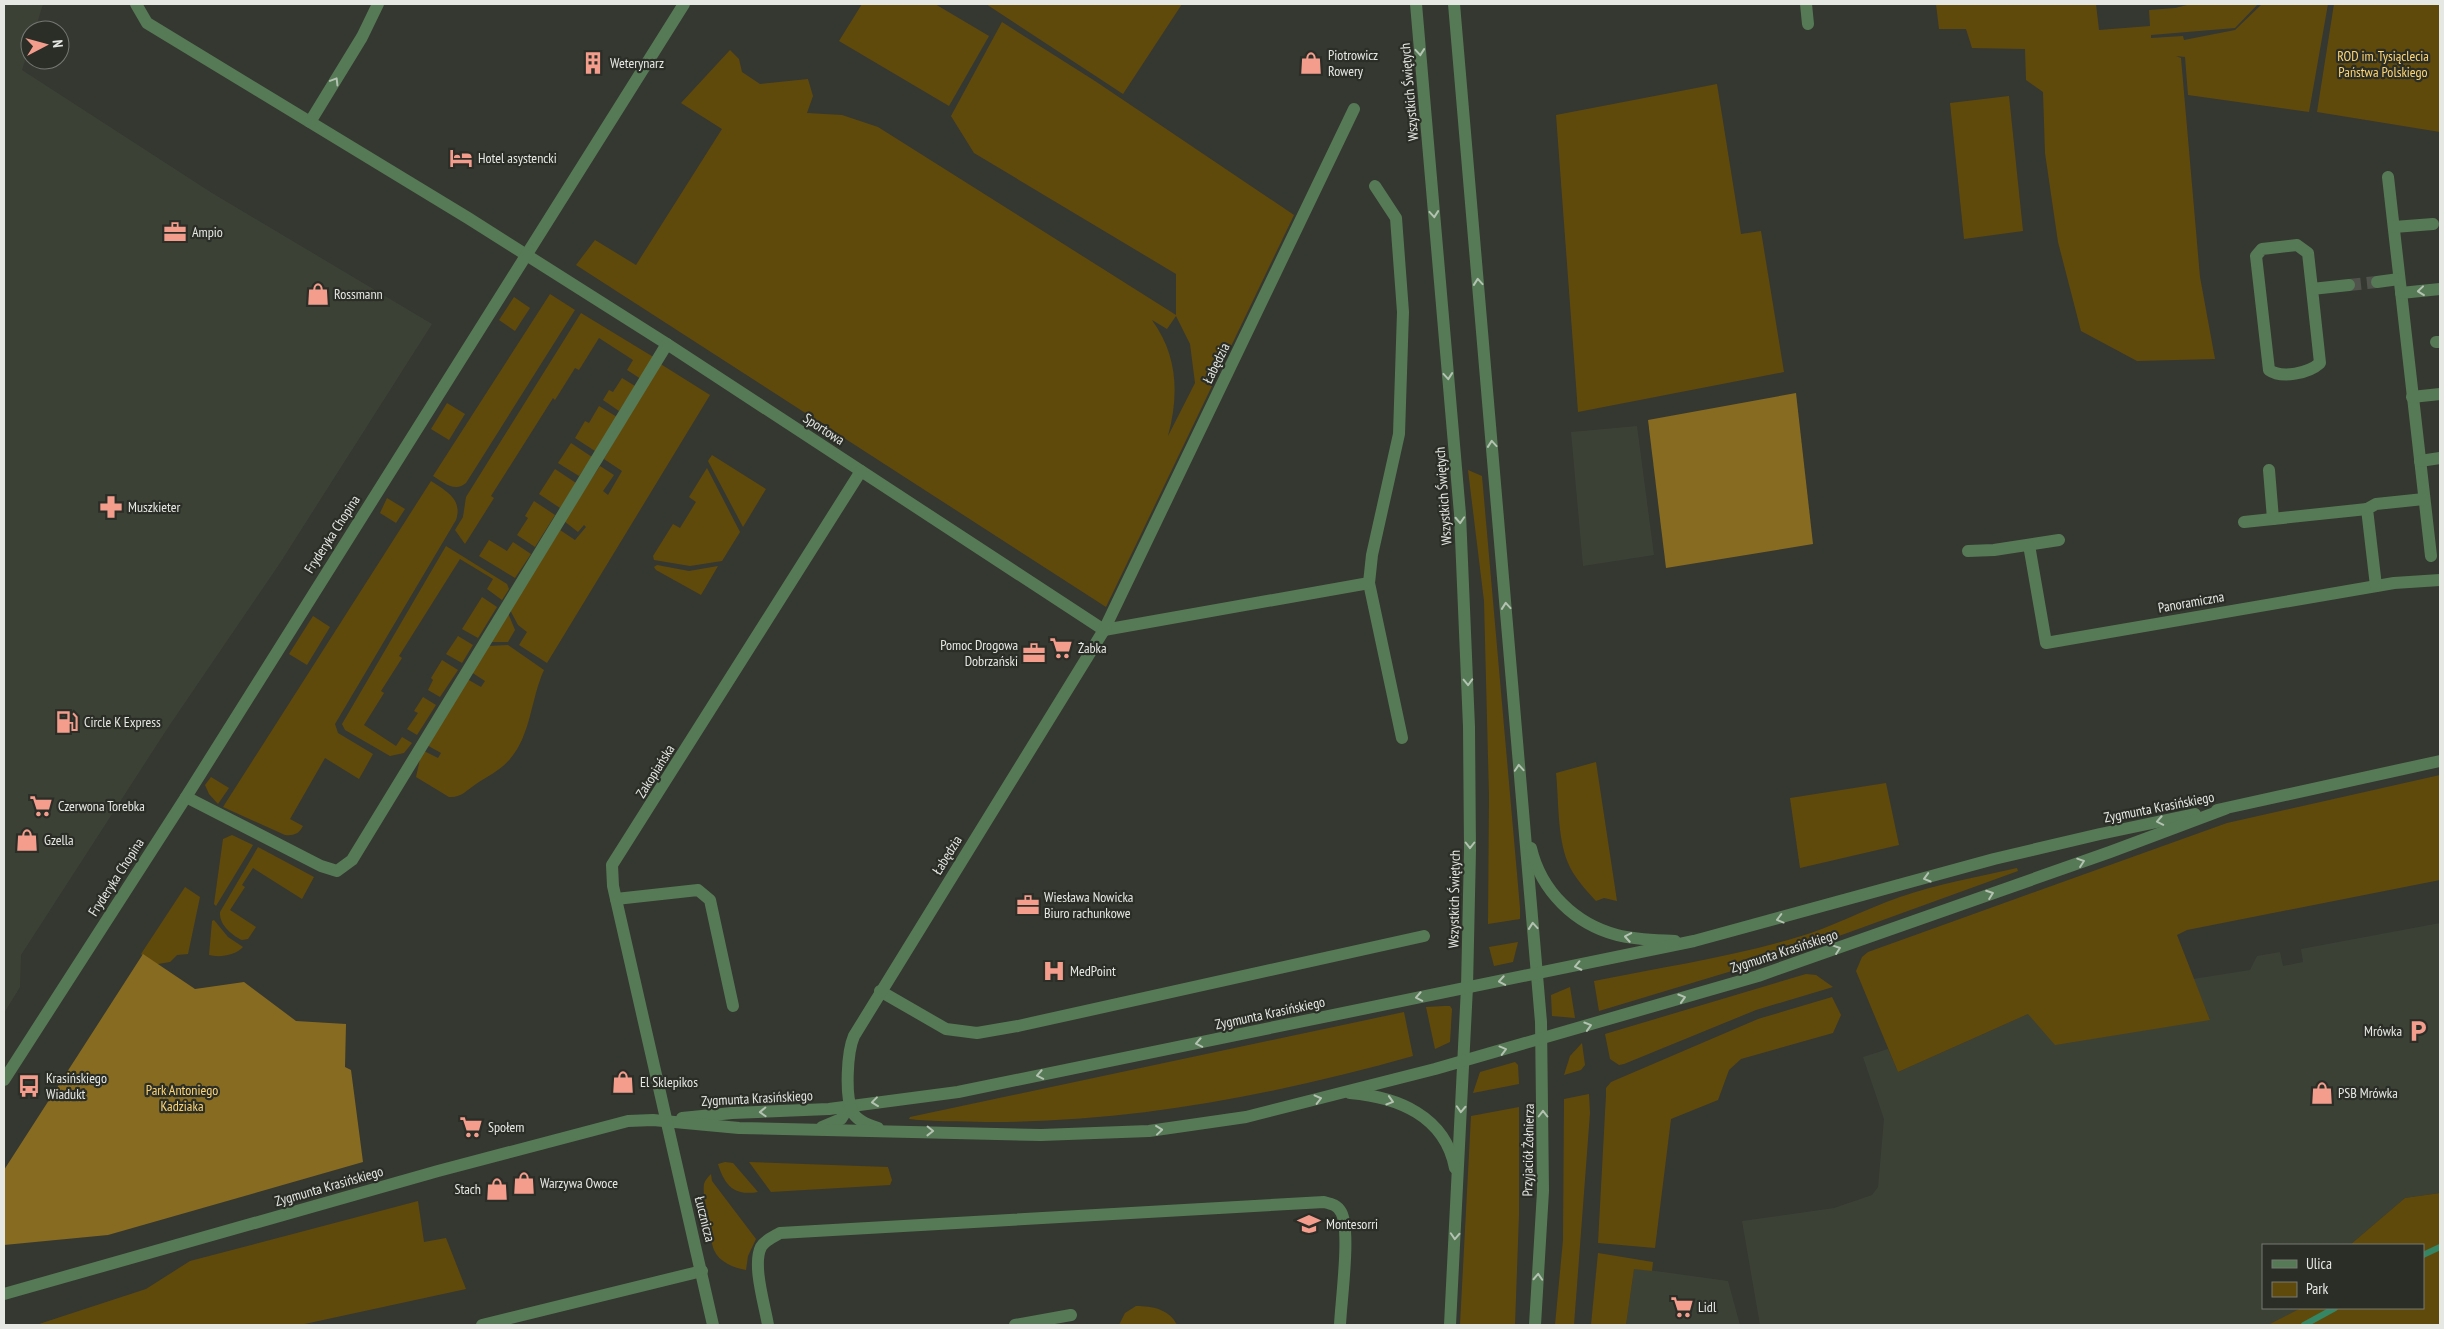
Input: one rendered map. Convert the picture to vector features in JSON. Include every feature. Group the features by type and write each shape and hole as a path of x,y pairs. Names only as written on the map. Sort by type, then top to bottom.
{"street":[{"name":"Sportowa","path":"136,4 147,23 667,344 1104,630"},
{"path":"310,122 362,37 378,4"},
{"name":"Fryderyka Chopina","path":"4,1080 186,797 684,4"},
{"name":"Wszystkich Świętych","path":"1416,4 1460,514 1470,727 1467,987"},
{"path":"1454,4 1537,974"},
{"path":"1806,4 1808,24"},
{"name":"Łabędzia","path":"850,1105 849,1047 880,991 1104,630 1354,109"},
{"path":"2388,177 2431,556"},
{"path":"1375,186 1396,218 1403,312 1399,434 1372,555 1369,582 1402,738"},
{"path":"2394,227 2433,224"},
{"path":"2297,245 2308,253 2312,289 2320,363 2312,371 2276,375 2269,370 2256,256 2262,250 2297,245"},
{"path":"2377,282 2399,279"},
{"path":"2312,289 2349,285"},
{"path":"2401,293 2440,289"},
{"path":"186,797 321,866 337,871 346,866 667,344"},
{"path":"2412,397 2440,394"},
{"path":"2420,461 2440,458"},
{"path":"2269,470 2273,519"},
{"name":"Zakopiańska","path":"665,1121 637,986 611,876 612,866 861,471"},
{"path":"2244,522 2367,509 2376,504 2424,499"},
{"path":"2367,509 2376,586"},
{"path":"1968,551 2059,540"},
{"name":"Panoramiczna","path":"2029,545 2046,643 2376,586 2440,580"},
{"path":"1104,630 1369,582"},
{"name":"Zygmunta Krasińskiego","path":"665,1121 713,1114 793,1112 958,1092 1694,941 1994,859 2100,834 2225,809 2440,761"},
{"name":"Zygmunta Krasińskiego","path":"4,1294 577,1133 636,1120 713,1126 1041,1135 1149,1131 1246,1117 1343,1093 1541,1039 1758,976 2225,809"},
{"name":"Zygmunta Krasińskiego","path":"1523,816 1532,854 1541,874 1563,906 1575,916 1588,924 1618,936 1637,939 1694,941"},
{"path":"616,900 698,890 710,900 733,1006"},
{"path":"880,991 946,1029 977,1033 1018,1026 1424,936"},
{"name":"Przyjaciół Żołnierza","path":"1535,1325 1543,1182 1541,1039 1537,974"},
{"path":"1450,1325 1467,987"},
{"name":"Zygmunta Krasińskiego","path":"1343,1093 1387,1099 1407,1106 1430,1121 1447,1143 1453,1157 1457,1188"},
{"name":"Zygmunta Krasińskiego","path":"811,1129 842,1119 846,1116 850,1105"},
{"name":"Zygmunta Krasińskiego","path":"850,1105 855,1115 868,1125 898,1131"},
{"name":"Łucznicza","path":"665,1121 714,1325"},
{"path":"768,1325 757,1261 761,1248 767,1240 780,1233 1324,1202 1334,1204 1340,1211 1346,1231 1340,1325"},
{"path":"482,1325 702,1271"},
{"path":"1015,1325 1070,1315"}],"shaded area":[{"path":"4,4 43,4 38,20 20,20 20,70 212,193 432,324 280,563 167,729 21,955 20,987 4,1013"},
{"path":"1637,426 1654,555 1583,566 1571,432"},
{"path":"2440,923 2440,1193 2405,1198 2351,1244 2262,1244 2262,1309 2299,1309 2269,1325 1760,1325 1742,1221 1834,1208 1872,1195 1878,1187 1884,1119 1863,1057 1888,1049 1898,1072 2028,1014 2210,1019 2193,979 2250,970 2257,956 2280,952 2283,966 2303,962 2301,949"},
{"name":"Lidl","path":"1634,1268 1728,1281 1740,1325 1626,1325"}],"green space":[{"path":"862,4 935,4 989,36 949,106 839,41"},
{"path":"986,4 1182,4 1123,94"},
{"path":"1936,4 2096,4 2099,30 2150,26 2149,10 2175,8 2191,4 2258,4 2235,28 2151,35 2151,38 2183,36 2184,40 2235,30 2262,4 2328,4 2309,112 2188,95 2185,57 2176,56 2181,58 2200,277 2215,359 2137,361 2081,331 2058,242 2045,153 2043,92 2026,80 2025,49 1972,48 1966,29 1939,29"},
{"name":"ROD im. Tysiąclecia Państwa Polskiego","path":"2334,4 2440,4 2440,132 2317,112"},
{"path":"1002,22 1095,81 1294,215 1106,607 576,265 595,240 636,265 722,129 681,103 730,50 739,59 742,72 760,84 808,79 813,96 807,113 842,115 878,127 1176,315 1176,274 974,153 951,116","holes":["1176,316 1190,344 1195,383 1168,436 1174,406 1174,376 1167,348 1152,320 1167,329"]},
{"path":"1717,84 1741,234 1761,231 1784,372 1578,412 1556,115"},
{"path":"2009,96 2023,231 1964,239 1950,103"},
{"path":"550,294 575,310 466,483 462,486 453,487 433,476"},
{"path":"514,297 530,308 515,331 499,320"},
{"path":"581,313 655,358 641,379 627,370 633,360 599,338 579,370 575,368 555,400 553,398 491,496 494,498 465,544 455,530 463,517 466,497"},
{"path":"659,363 710,395 547,663 519,645 527,632 518,625 510,610 560,530 575,540 586,527 584,525 578,532 564,521 600,466 614,475 603,491 608,495 622,471 604,459"},
{"path":"622,378 635,386 619,411 603,400 609,390 613,392"},
{"path":"1796,393 1813,544 1666,568 1648,420"},
{"path":"447,403 465,414 449,440 431,429"},
{"path":"599,406 617,417 595,451 575,438 585,421 589,423"},
{"path":"571,443 592,457 579,476 558,463"},
{"path":"712,455 766,489 743,527 708,461"},
{"path":"707,468 740,532 722,561 690,566 654,560 653,556 673,524 680,528 696,502 689,497"},
{"path":"555,469 576,483 560,508 539,494"},
{"path":"1468,470 1482,476 1520,908 1520,919 1488,924 1489,796 1484,601"},
{"path":"431,481 452,496 457,506 456,520 335,724 338,733 373,754 359,779 325,758 290,819 303,826 298,833 293,835 285,835 223,807"},
{"path":"387,498 405,509 396,523 380,513"},
{"path":"534,501 555,515 535,547 517,535 528,518 525,516"},
{"path":"489,540 507,551 513,542 531,554 515,578 479,556"},
{"path":"446,546 507,584 509,589 502,600 487,589 493,579 460,559 399,656 402,658 381,691 384,693 364,725 396,746 402,737 412,743 404,753 390,756 345,730 342,724"},
{"path":"657,565 689,571 718,566 701,595 656,570 654,567"},
{"path":"482,597 497,607 478,638 462,629"},
{"path":"508,613 515,630 508,642 490,642"},
{"path":"313,616 330,627 307,665 289,654"},
{"path":"458,636 473,645 462,663 446,654"},
{"path":"508,645 544,670 527,728 517,749 503,766 464,793 449,797 416,777 422,750 438,758 441,753 425,744 467,679 481,687 485,681 471,672 488,646"},
{"path":"442,660 458,670 440,697 428,690 433,680 431,678"},
{"path":"423,697 436,705 417,735 407,729 418,713 414,711"},
{"path":"1596,762 1617,901 1604,898 1596,901 1580,883 1564,853 1560,830 1556,773"},
{"path":"2440,775 2440,880 2187,930 2177,935 2210,1020 2055,1045 2028,1014 1898,1072 1856,971 1862,957 1868,952 2227,823"},
{"path":"211,777 229,788 218,804 209,794 205,785"},
{"path":"1886,783 1899,845 1800,868 1790,798"},
{"path":"232,835 253,845 216,906 214,904 223,839"},
{"path":"258,847 314,877 302,899 253,868 242,885 245,887 230,910 256,927 248,939 242,940 230,932 224,925 220,912"},
{"path":"2017,868 2018,871 1792,953 1599,1011 1594,981 1773,944 1811,933 1914,892"},
{"path":"185,887 200,897 188,954 177,955 170,962 152,965 141,954"},
{"path":"214,920 228,937 243,947 240,950 228,955 209,955 212,921"},
{"path":"1518,942 1513,962 1494,966 1489,947"},
{"name":"Park Antoniego Kadziaka","path":"143,954 195,989 244,982 296,1021 346,1024 345,1067 351,1070 363,1162 108,1235 4,1245 4,1170"},
{"path":"1806,974 1816,975 1833,987 1756,1010 1624,1064 1619,1065 1610,1059 1605,1034"},
{"path":"1570,987 1575,1018 1552,1016 1551,995"},
{"path":"1832,997 1841,1015 1833,1033 1741,1059 1729,1070 1718,1100 1671,1119 1655,1248 1598,1243 1606,1088 1611,1082 1758,1019"},
{"path":"1450,1006 1452,1009 1450,1042 1435,1049 1426,1007"},
{"path":"1404,1012 1413,1056 1308,1083 1201,1104 1093,1118 985,1122 909,1119 910,1117"},
{"path":"1582,1043 1585,1065 1581,1070 1564,1075 1570,1056"},
{"path":"1515,1062 1518,1065 1519,1084 1473,1093 1480,1072"},
{"path":"1589,1094 1590,1113 1574,1325 1555,1325 1563,1240 1564,1099"},
{"path":"1519,1107 1519,1214 1515,1325 1460,1325 1471,1116"},
{"path":"725,1162 733,1163 758,1192 737,1191 727,1184 718,1164"},
{"path":"749,1162 888,1167 892,1180 890,1185 771,1192"},
{"path":"711,1174 712,1181 756,1239 748,1256 746,1270 727,1264 719,1258 714,1250 710,1237 704,1197 704,1184"},
{"path":"2440,1193 2440,1325 2268,1325 2299,1309 2424,1309 2424,1244 2351,1244 2405,1198"},
{"path":"418,1201 424,1242 446,1238 466,1289 300,1325 36,1325 146,1289 190,1261"},
{"path":"1598,1253 1653,1262 1652,1271 1634,1269 1626,1325 1591,1325"},
{"path":"1136,1306 1165,1312 1177,1325 1119,1325 1125,1313"}],"waterway":[{"path":"2424,1255 2440,1247"},
{"path":"2304,1325 2333,1309"}],"tunnel":[{"path":"2349,285 2377,282"}],"place":[{"name":"Weterynarz","path":"593,63"},
{"name":"Piotrowicz Rowery","path":"1311,63"},
{"name":"Hotel asystencki","path":"461,158"},
{"name":"Ampio","path":"175,232"},
{"name":"Rossmann","path":"318,294"},
{"name":"Muszkieter","path":"111,507"},
{"name":"Żabka","path":"1061,648"},
{"name":"Pomoc Drogowa Dobrzański","path":"1034,653"},
{"name":"Circle K Express","path":"67,722"},
{"name":"Czerwona Torebka","path":"41,806"},
{"name":"Gzella","path":"27,840"},
{"name":"Wiesława Nowicka Biuro rachunkowe","path":"1028,905"},
{"name":"MedPoint","path":"1054,971"},
{"name":"Mrówka","path":"2418,1031"},
{"name":"El Sklepikos","path":"623,1082"},
{"name":"Krasińskiego Wiadukt","path":"29,1086"},
{"name":"PSB Mrówka","path":"2322,1093"},
{"name":"Społem","path":"471,1127"},
{"name":"Warzywa Owoce","path":"524,1183"},
{"name":"Stach","path":"497,1189"},
{"name":"Montesorri","path":"1309,1224"},
{"name":"Lidl","path":"1682,1307"}]}
